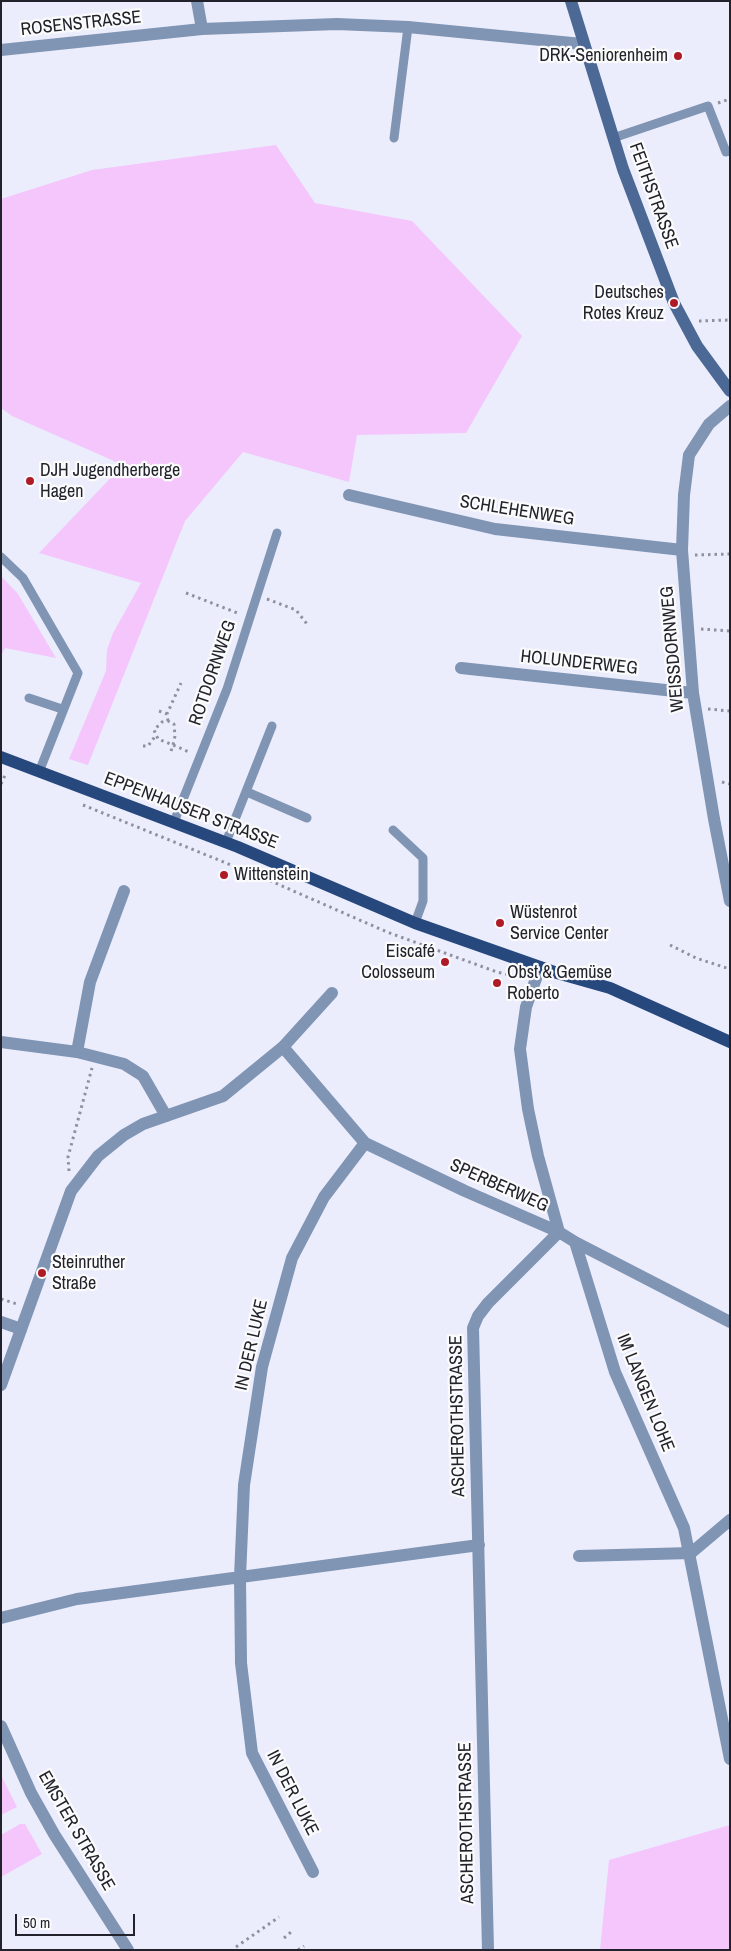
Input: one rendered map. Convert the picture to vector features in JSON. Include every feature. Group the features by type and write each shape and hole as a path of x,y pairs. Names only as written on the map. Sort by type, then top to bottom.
{"main road":[{"name":"FEITHSTRASSE","path":"571,1 582,44 613,138 643,226 674,304 697,346 730,391"},
{"name":"EPPENHAUSER STRASSE","path":"1,758 226,842 415,923 540,967 610,988 730,1042"}],"street":[{"path":"197,1 202,29"},
{"name":"ROSENSTRASSE","path":"1,50 202,29 337,24 408,27 582,44"},
{"name":"WEISSDORNWEG","path":"730,406 709,424 690,455 684,495 682,552 693,693 714,820 730,901"},
{"name":"SCHLEHENWEG","path":"349,495 495,530 682,552"},
{"name":"HOLUNDERWEG","path":"461,668 693,693"},
{"path":"77,1052 90,982 124,891"},
{"path":"540,967 526,1007 520,1049 534,1137 559,1232"},
{"path":"1,1385 71,1191 98,1156 124,1135 142,1124 222,1096 283,1047 332,993"},
{"path":"1,1042 77,1052 124,1064 143,1076 166,1116"},
{"name":"SPERBERWEG","path":"283,1047 364,1143 465,1191 559,1232 730,1322"},
{"name":"IN DER LUKE","path":"313,1872 252,1753 241,1663 240,1577 244,1485 262,1367 292,1258 324,1196 364,1143"},
{"name":"ASCHEROTHSTRASSE","path":"488,1950 473,1328 478,1316 488,1303 559,1232"},
{"name":"IM LANGEN LOHE","path":"575,1242 614,1372 684,1528 730,1759"},
{"path":"1,1322 21,1329"},
{"path":"579,1556 690,1553 730,1520"},
{"path":"1,1618 78,1598 479,1545"},
{"name":"EMSTER STRASSE","path":"1,1726 31,1793 54,1834 128,1950"}],"lane":[{"path":"394,138 408,27"},
{"path":"613,138 708,106 726,152 730,151"},
{"name":"ROTDORNWEG","path":"174,822 227,689 277,533"},
{"path":"1,556 23,578 78,673 62,709 39,772"},
{"path":"29,698 62,709"},
{"path":"226,842 272,726"},
{"path":"246,792 307,818"},
{"path":"393,830 423,858 423,901 415,923"}],"path":[{"path":"684,321 730,320"},
{"path":"682,552 730,554"},
{"path":"186,593 250,618"},
{"path":"256,597 296,610 307,624"},
{"path":"688,628 730,631"},
{"path":"168,721 167,714 180,683"},
{"path":"696,708 730,711"},
{"path":"159,711 167,714"},
{"path":"168,721 157,726 154,730 158,739 201,757"},
{"path":"168,721 174,724 176,729 171,751"},
{"path":"143,746 148,746 156,735"},
{"path":"670,945 696,958 730,969"},
{"path":"71,1191 68,1157 95,1056"},
{"path":"236,1947 278,1918"},
{"path":"284,1938 292,1932"},
{"path":"298,1950 304,1946"}],"shaded area":[{"path":"276,145 315,203 412,221 522,336 466,433 357,435 349,482 243,452 185,521 88,765 69,759 106,671 107,650 113,633 141,583 39,553 123,465 12,416 1,408 1,199 92,170"},
{"path":"1,576 18,594 56,658 5,648 1,656"},
{"path":"1,1775 17,1807 1,1815"},
{"path":"20,1824 25,1824 42,1854 1,1877 1,1835"},
{"path":"730,1825 730,1950 600,1950 609,1860"}],"place":[{"name":"DRK-Seniorenheim","path":"678,56"},
{"name":"Deutsches Rotes Kreuz","path":"674,303"},
{"name":"DJH Jugendherberge Hagen","path":"30,481"},
{"name":"Wittenstein","path":"224,875"},
{"name":"Wüstenrot Service Center","path":"500,923"},
{"name":"Eiscafé Colosseum","path":"445,962"},
{"name":"Obst & Gemüse Roberto","path":"497,983"},
{"name":"Steinruther Straße","path":"42,1273"}]}
